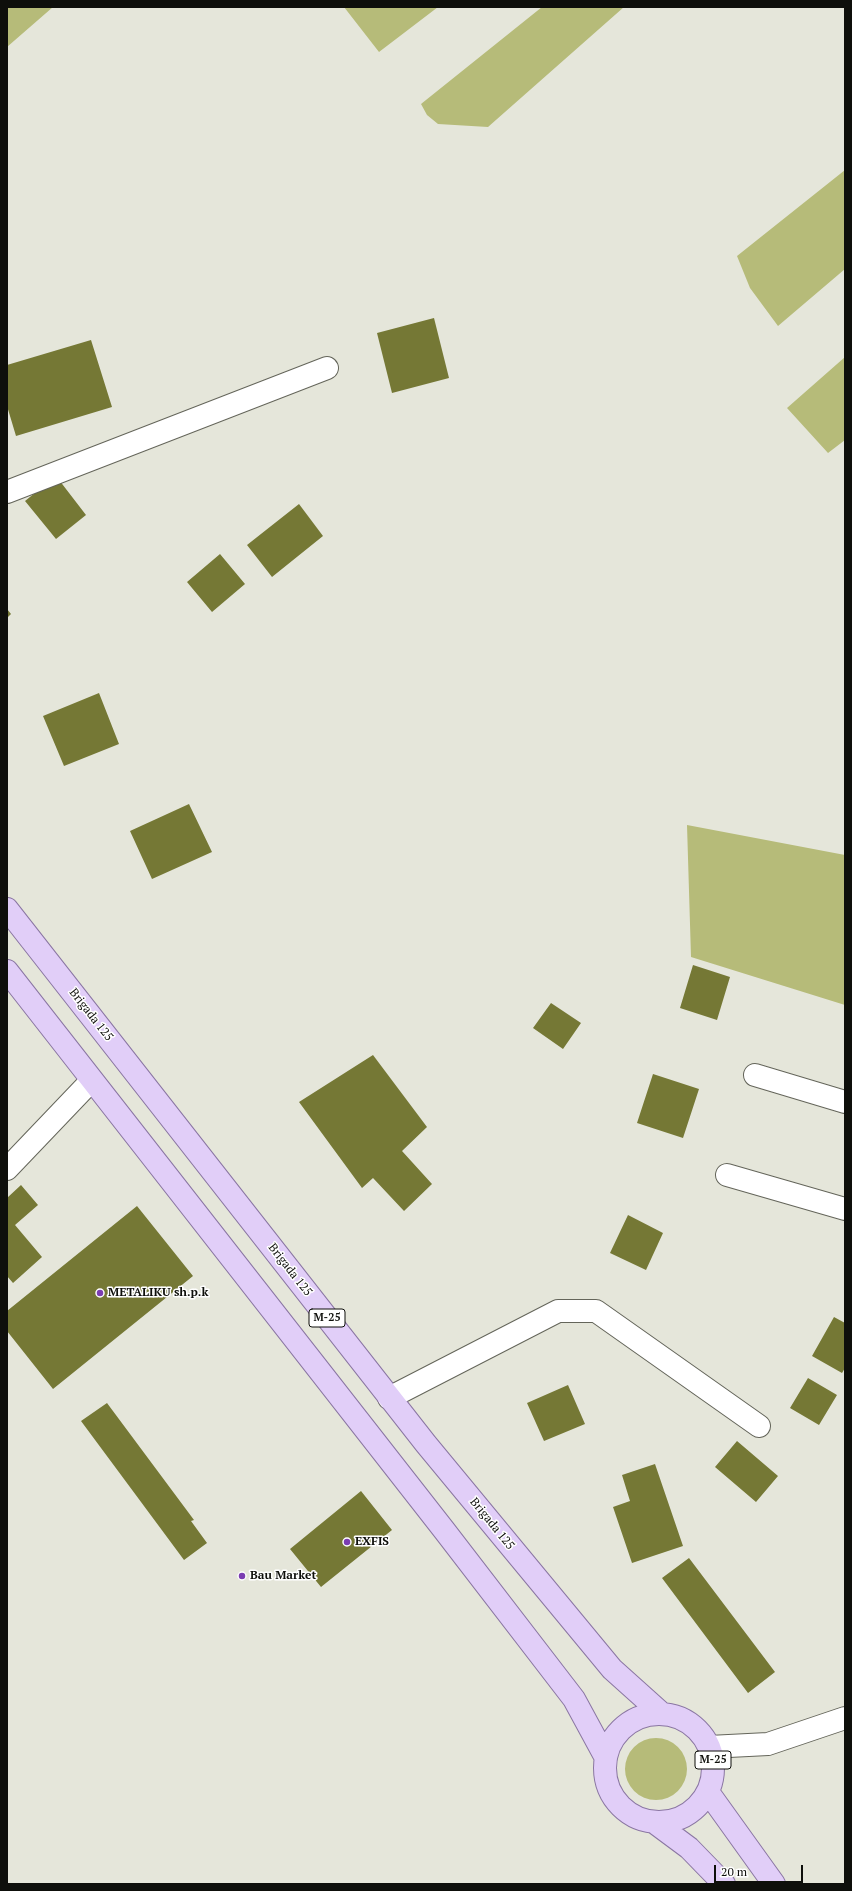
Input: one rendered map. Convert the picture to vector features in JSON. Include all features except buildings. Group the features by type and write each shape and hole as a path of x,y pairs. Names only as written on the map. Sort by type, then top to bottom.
{"main road":[{"name":"Brigada 125","path":"7,909 389,1398 612,1670 662,1713"},
{"name":"M-25","path":"7,971 91,1081 444,1530 574,1699 606,1758"},
{"name":"M-25","path":"662,1713 681,1718 698,1730 709,1747 713,1762 713,1777 708,1792 699,1805 686,1815 670,1821 654,1822 637,1817 622,1807 614,1798 605,1776 606,1758 612,1740 625,1725 642,1716 662,1713"},
{"path":"708,1792 774,1884"},
{"name":"M-25","path":"654,1822 689,1848 724,1884"}],"street":[{"path":"7,492 327,368"},
{"path":"755,1076 845,1102"},
{"path":"7,1169 91,1081"},
{"path":"727,1175 845,1209"},
{"path":"389,1398 558,1311 596,1311 759,1426"},
{"path":"709,1747 768,1744 845,1718"}],"green space":[{"path":"7,7 53,7 7,47"},
{"path":"344,7 438,7 379,52"},
{"path":"542,7 624,7 488,127 438,124 427,115 421,104"},
{"path":"845,170 845,269 778,326 750,288 737,256"},
{"path":"845,357 845,440 828,453 787,408"},
{"path":"687,825 845,855 845,1005 691,957"},
{"path":"656,1738 668,1740 678,1747 685,1757 687,1769 685,1781 678,1791 668,1798 656,1800 644,1798 634,1791 627,1781 625,1769 627,1757 634,1747 644,1740"}],"place":[{"name":"METALIKU sh.p.k","path":"100,1293"},
{"name":"EXFIS","path":"347,1542"},
{"name":"Bau Market","path":"242,1576"}]}
